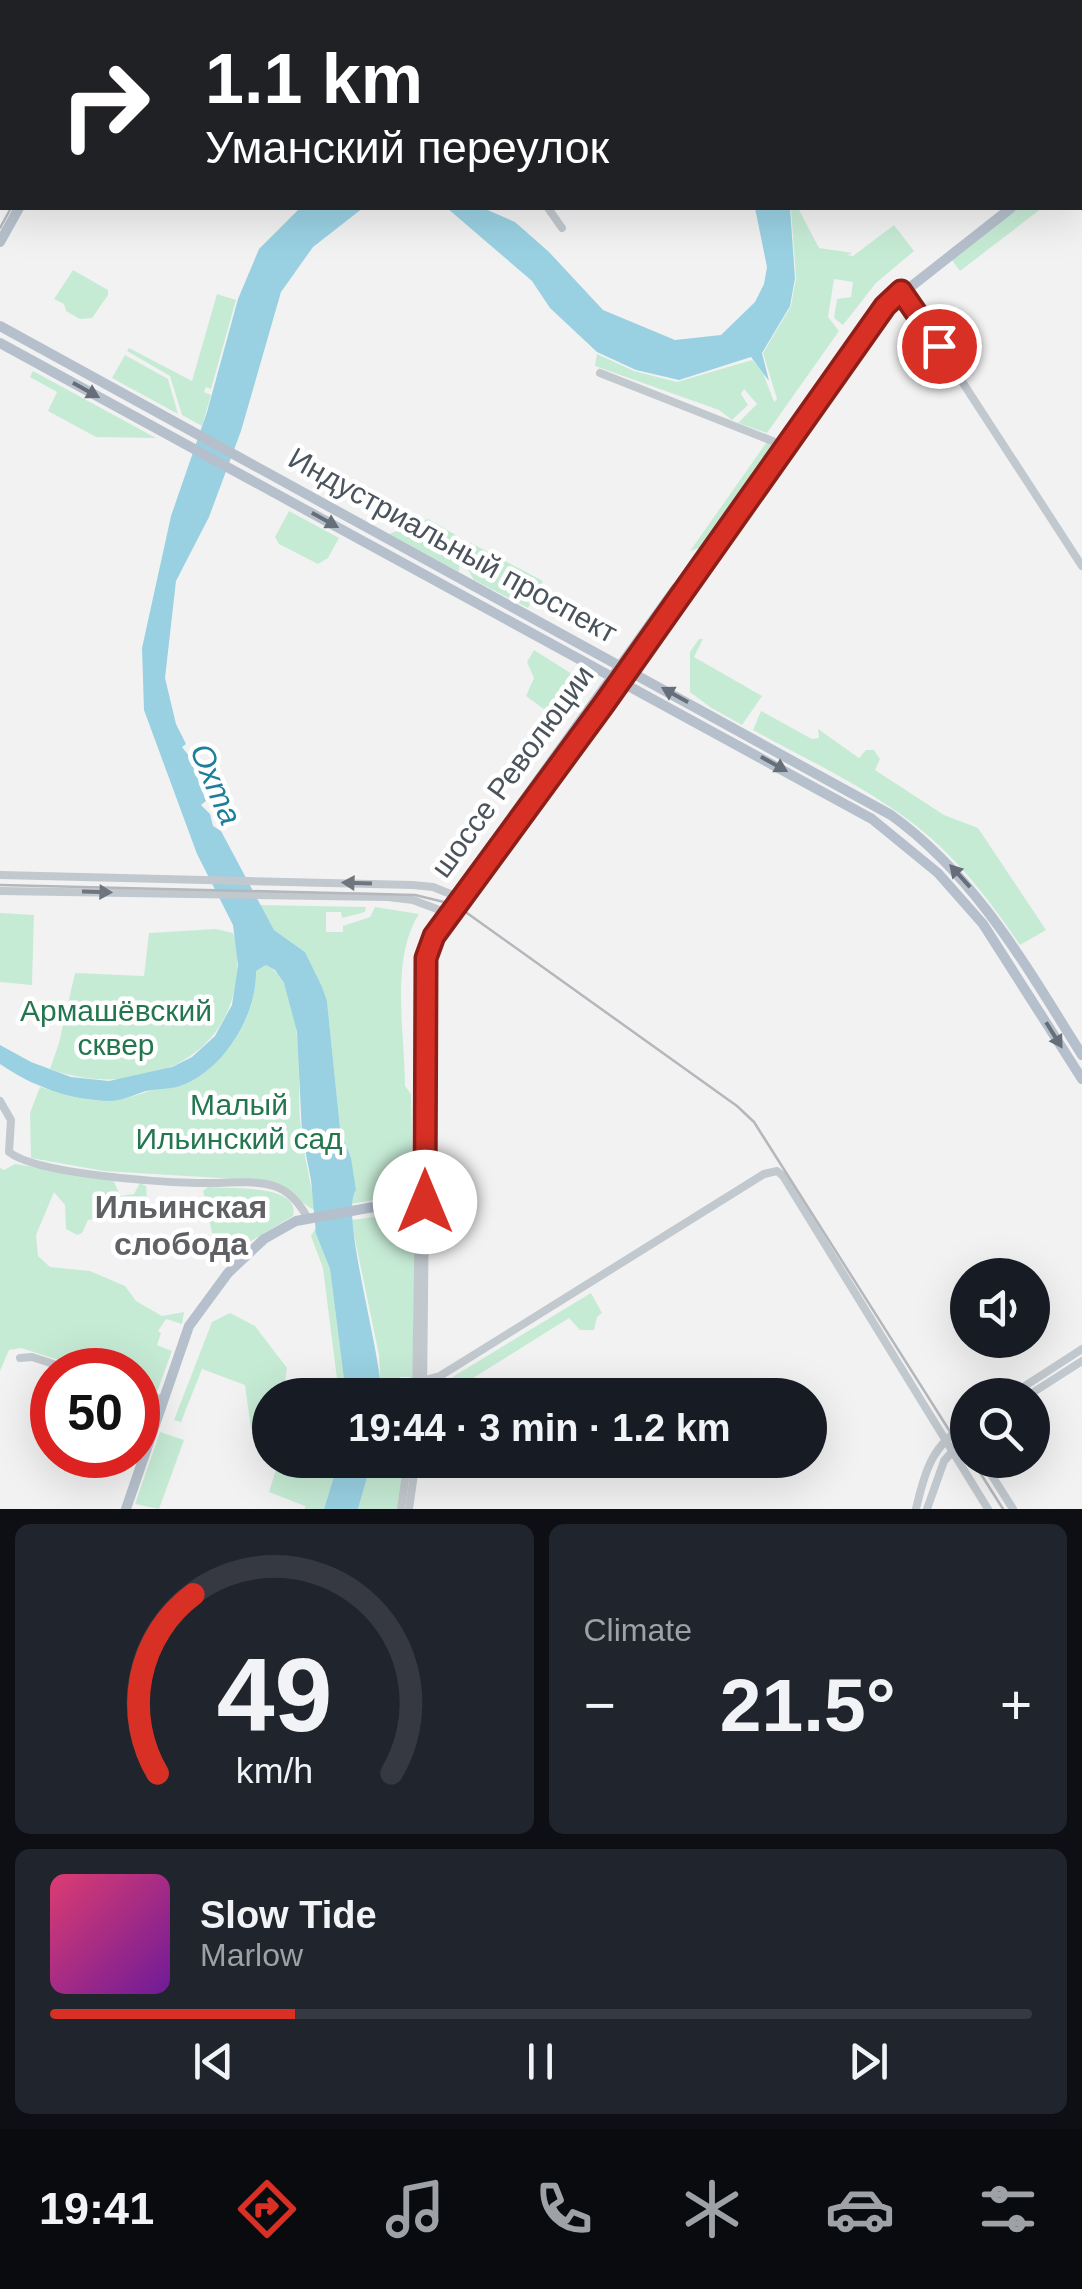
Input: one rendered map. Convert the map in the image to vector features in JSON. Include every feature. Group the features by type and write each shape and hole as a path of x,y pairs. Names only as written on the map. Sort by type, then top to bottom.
{"main road":[{"path":"0,242 18,210"},
{"name":"шоссе Революции","path":"421,1202 426,958 454,901 783,444 870,316 998,210"},
{"name":"шоссе Революции","path":"899,289 1009,210"},
{"path":"0,326 196,433 190,447 0,343"},
{"name":"Индустриальный проспект","path":"196,433 858,795 910,828 982,902 1082,1056"},
{"name":"Индустриальный проспект","path":"190,447 872,819 918,854 983,924 1082,1079"},
{"path":"242,475 248,462"},
{"path":"442,911 454,901"},
{"name":"шоссе Революции","path":"421,1202 418,958 442,911"},
{"path":"126,1509 198,1311 228,1273 257,1248 311,1218 421,1202"}],"street":[{"path":"549,210 562,228"},
{"path":"899,289 1082,566"},
{"path":"600,373 783,444"},
{"path":"0,875 427,886 454,901"},
{"path":"0,890 388,897 413,900 442,911"},
{"path":"0,1100 11,1120 8,1152 18,1158 92,1173 170,1182 270,1185 290,1194 311,1218"},
{"path":"433,1378 772,1171 784,1176 950,1448"},
{"path":"420,1378 421,1202"},
{"path":"1037,1378 1082,1349"},
{"path":"20,1358 30,1357"},
{"path":"1050,1381 1082,1361"},
{"path":"160,1399 164,1400"},
{"path":"916,1509 927,1469 944,1439 950,1437"},
{"path":"927,1509 934,1482 950,1452"},
{"path":"405,1509 407,1478"},
{"path":"405,1509 412,1478"},
{"path":"969,1478 988,1509"},
{"path":"993,1478 1013,1509"}],"green space":[{"path":"791,210 799,210 819,248 853,256 894,225 914,251 876,283 843,325 834,318 837,299 851,297 853,282 834,279 828,317 839,331 767,433 738,423 757,404 744,389 741,394 748,405 732,420 719,410 595,366 597,354 634,371 677,382 752,360 762,370 774,402 777,399 763,353 791,306 796,278"},
{"path":"1015,210 1039,210 960,271 952,260"},
{"path":"73,270 108,290 92,318 80,319 54,299"},
{"path":"217,294 236,300 211,389 206,387 204,392 211,395 202,426 182,415 170,376 127,351 129,348 192,381"},
{"path":"125,355 168,379 178,414 112,378"},
{"path":"33,371 156,438 96,437 48,411 57,392 30,377"},
{"path":"769,439 770,451 702,547 690,551"},
{"path":"289,511 339,538 328,558 318,564 279,544 275,537"},
{"path":"428,519 461,538 459,572 389,534"},
{"path":"469,542 543,581 528,608 474,580 467,568"},
{"path":"703,639 694,657 762,696 742,725 690,692 690,652"},
{"path":"534,650 583,681 583,689 560,721 526,696 534,678 527,662"},
{"path":"761,711 812,739 819,738 818,729 859,758 866,750 874,750 880,759 875,770 944,815 978,828 1046,930 1020,945 983,893 940,846 870,794 753,730"},
{"path":"259,905 366,907 365,912 342,918 341,912 326,912 326,932 343,932 343,926 370,917 375,907 419,914 410,932 402,974 405,1086 411,1094 413,1185 407,1194 351,1204 351,1158 340,1128 327,1001 305,952 274,930"},
{"path":"0,913 34,915 32,985 0,982"},
{"name":"Армашёвский сквер","path":"216,929 233,933 236,979 228,1010 213,1035 193,1054 139,1077 79,1077 50,1069 75,973 144,976 149,933"},
{"name":"Малый Ильинский сад","path":"266,965 279,976 294,1012 301,1130 315,1210 269,1181 104,1171 31,1158 30,1113 40,1087 87,1099 116,1100 158,1088 205,1066 227,1050 239,1033 252,1002 256,971"},
{"path":"15,1164 113,1179 120,1196 134,1194 140,1183 146,1186 147,1198 122,1207 117,1215 88,1220 77,1235 66,1229 65,1205 54,1192 36,1235 38,1256 50,1267 90,1271 125,1286 136,1301 162,1316 184,1312 182,1324 166,1319 158,1331 161,1333 157,1345 172,1351 160,1384 160,1348 21,1348 9,1350 0,1371 0,1168"},
{"path":"208,1187 276,1193 293,1206 293,1216 226,1256 218,1235 212,1233 203,1191"},
{"path":"416,1215 412,1378 380,1378 379,1355 351,1220"},
{"path":"317,1226 316,1234 330,1269 344,1378 337,1378 323,1268 311,1236"},
{"path":"591,1293 602,1313 594,1330 580,1330 569,1318 473,1378 451,1378"},
{"path":"230,1313 255,1326 287,1368 286,1378 252,1378 252,1429 245,1385 202,1369 181,1422 174,1420 212,1322"},
{"path":"160,1432 184,1440 159,1509 135,1504 144,1478 160,1478"},
{"path":"273,1478 333,1478 324,1509 305,1509 269,1492"},
{"path":"367,1478 402,1478 398,1509 358,1509"}],"water":[{"path":"298,210 360,210 313,247 281,292 241,431 209,517 176,581 165,678 176,724 186,744 182,747 206,801 201,805 210,814 213,826 221,831 274,930 305,952 327,1001 340,1128 351,1158 356,1190 353,1226 380,1378 344,1378 330,1269 316,1234 302,1134 297,1032 284,983 275,970 266,965 256,971 250,1007 222,1056 193,1080 177,1087 114,1101 94,1100 52,1090 0,1064 0,1045 71,1077 109,1081 172,1067 192,1057 215,1036 232,1005 238,965 233,925 197,854 144,710 142,648 171,516 207,412 238,299 259,249"},
{"path":"449,210 488,210 515,222 603,310 675,340 721,335 755,302 767,267 755,210 790,210 795,278 790,306 762,353 769,381 751,357 679,380 636,370 597,352 550,308 532,281"},
{"path":"333,1478 367,1478 358,1509 324,1509"}],"tram line":[{"path":"0,228 10,210"},
{"path":"0,885 415,895 448,903 467,913 754,1122 950,1432"},
{"path":"983,1478 1003,1509"}],"district":[{"name":"Ильинская слобода","path":"181,1226"}],"route":[{"path":"425,1202 426,958 434,936 604,704 885,306 901,291 939,346"}],"water label":[{"name":"Охта","path":"216,784"}]}
